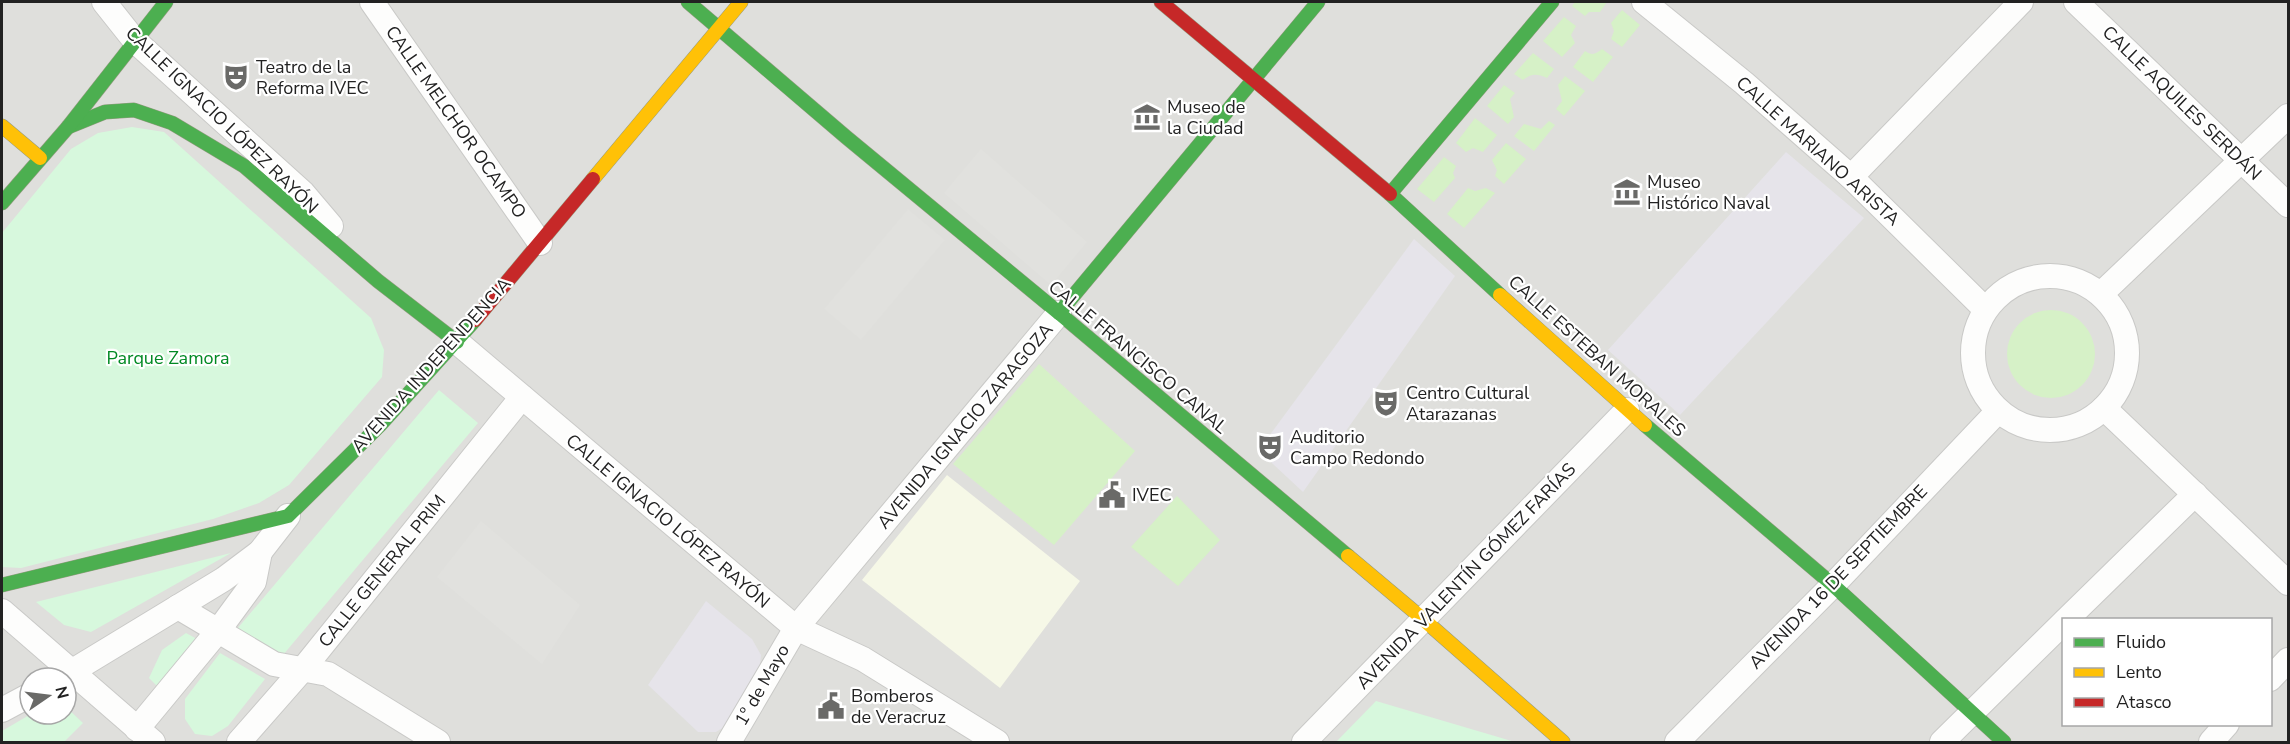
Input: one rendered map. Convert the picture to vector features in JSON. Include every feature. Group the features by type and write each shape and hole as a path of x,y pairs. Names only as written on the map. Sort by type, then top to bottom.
{"main road":[{"path":"2,203 68,126 166,2"},
{"name":"CALLE FRANCISCO CANAL","path":"688,2 1157,398 1424,619 1563,742"},
{"name":"AVENIDA INDEPENDENCIA","path":"288,516 380,425 457,342 741,2"},
{"name":"CALLE ESTEBAN MORALES","path":"1161,2 1390,195 1627,410 1833,585 2004,742"},
{"name":"AVENIDA IGNACIO ZARAGOZA","path":"1059,313 1318,2"},
{"path":"1390,195 1552,2"},
{"name":"CALLE IGNACIO LÓPEZ RAYÓN","path":"68,126 105,112 134,110 172,123 244,166 378,281 457,342"},
{"path":"2,126 40,159"},
{"path":"2,585 288,516"}],"street":[{"name":"CALLE IGNACIO LÓPEZ RAYÓN","path":"104,2 135,40 303,192 362,266"},
{"name":"CALLE MELCHOR OCAMPO","path":"372,2 540,243"},
{"name":"CALLE MARIANO ARISTA","path":"1644,2 1744,83 1851,177 1985,309"},
{"path":"1851,177 2021,2"},
{"name":"CALLE AQUILES SERDÁN","path":"2076,2 2289,205"},
{"path":"2101,294 2289,116"},
{"path":"2040,276 2068,277 2086,284 2101,294 2117,316 2126,342 2127,360 2123,378 2115,394 2104,408 2091,419 2060,430 2027,427 2012,421 1998,411 1982,388 1973,362 1975,335 1985,309 1997,295 2013,284 2040,276"},
{"name":"AVENIDA IGNACIO ZARAGOZA","path":"796,628 1059,313"},
{"name":"CALLE IGNACIO LÓPEZ RAYÓN","path":"457,342 796,628 863,659 965,734 997,742"},
{"name":"CALLE GENERAL PRIM","path":"239,742 303,669 522,397"},
{"path":"2104,408 2289,583"},
{"name":"AVENIDA VALENTÍN GÓMEZ FARÍAS","path":"1304,742 1627,410"},
{"name":"AVENIDA 16 DE SEPTIEMBRE","path":"1677,742 1833,585 1998,411"},
{"path":"2068,618 2194,494"},
{"name":"AVENIDA INDEPENDENCIA","path":"78,668 224,579 260,552 288,516"},
{"path":"78,684 145,736 254,582 260,552"},
{"path":"178,607 274,664 328,674 438,742"},
{"path":"2,611 57,666"},
{"path":"1942,742 2062,624"},
{"name":"1º de Mayo","path":"729,742 796,628"},
{"path":"2272,678 2289,660"},
{"path":"2,711 18,702"},
{"path":"2211,742 2226,726"}],"shaded area":[{"path":"2,2 2288,2 2288,742 2,742"},
{"path":"981,149 1087,242 1051,285 944,193"},
{"path":"1786,152 1864,218 1680,415 1608,350"},
{"path":"908,209 945,240 861,340 824,309"},
{"path":"1414,239 1455,276 1303,492 1261,453 1269,436"},
{"path":"947,475 1080,581 1000,688 862,580"},
{"path":"481,521 580,605 542,664 437,577"},
{"path":"706,601 752,639 761,655 759,676 732,722 716,732 698,732 648,685"}],"green space":[{"path":"1575,2 1607,2 1600,12 1589,12 1585,16 1572,6"},
{"path":"1622,10 1640,25 1622,47 1611,39 1614,31 1611,23"},
{"path":"1564,17 1576,26 1571,35 1575,43 1562,57 1543,41"},
{"path":"1602,49 1613,57 1593,82 1573,67 1585,51 1594,54"},
{"path":"1533,53 1554,69 1547,78 1535,75 1523,80 1514,74"},
{"path":"1565,76 1585,91 1564,116 1556,109 1562,101 1558,85"},
{"path":"1504,85 1515,93 1510,99 1514,117 1508,124 1487,106"},
{"path":"1475,118 1497,135 1483,152 1473,148 1466,152 1456,143"},
{"path":"1549,121 1555,125 1534,151 1514,136 1524,124 1541,129"},
{"name":"Parque Zamora","path":"132,127 164,132 371,318 384,350 382,377 289,485 259,503 213,519 21,568 2,567 2,233 71,149 98,133"},
{"path":"1506,143 1526,159 1504,184 1495,176 1497,170 1492,160"},
{"path":"1444,157 1456,166 1453,173 1455,178 1434,202 1417,189"},
{"path":"1468,188 1475,191 1486,188 1495,193 1464,228 1447,214"},
{"path":"2042,310 2060,310 2076,317 2088,329 2095,345 2095,363 2088,379 2076,391 2060,398 2042,398 2026,391 2014,379 2007,363 2007,345 2014,329 2026,317"},
{"path":"1039,364 1135,451 1054,545 953,464"},
{"path":"439,390 478,423 283,655 237,629"},
{"path":"1177,496 1220,540 1178,586 1131,547"},
{"path":"231,553 91,632 64,625 36,602"},
{"path":"186,633 197,639 158,687 149,678 162,650"},
{"path":"220,653 265,679 228,726 212,736 195,734 185,719 185,699"},
{"path":"1376,701 1515,742 1336,742"},
{"path":"78,718 83,723 64,742 2,742 2,731 18,722 18,726 78,726"}],"traffic: fast":[{"path":"2,203 68,127 166,2"},
{"path":"688,2 846,137 1059,313"},
{"path":"1318,2 1059,313 1348,556"},
{"path":"1500,295 1390,194 1552,2"},
{"path":"68,127 105,112 134,110 172,123 244,166 378,281 457,342"},
{"path":"2,585 288,516 380,425 475,320"},
{"path":"1645,425 1833,585 2004,742"}],"traffic: slow":[{"path":"593,179 741,2"},
{"path":"2,126 40,158"},
{"path":"1500,295 1645,425"},
{"path":"1348,556 1563,742"}],"traffic: jam":[{"path":"1161,2 1390,194"},
{"path":"475,320 593,179"}],"place":[{"name":"Teatro de la Reforma IVEC","path":"236,77"},
{"name":"Museo de la Ciudad","path":"1147,117"},
{"name":"Museo Histórico Naval","path":"1627,192"},
{"name":"Centro Cultural Atarazanas","path":"1386,403"},
{"name":"Auditorio Campo Redondo","path":"1270,447"},
{"name":"IVEC","path":"1112,495"},
{"name":"Bomberos de Veracruz","path":"831,706"}]}
